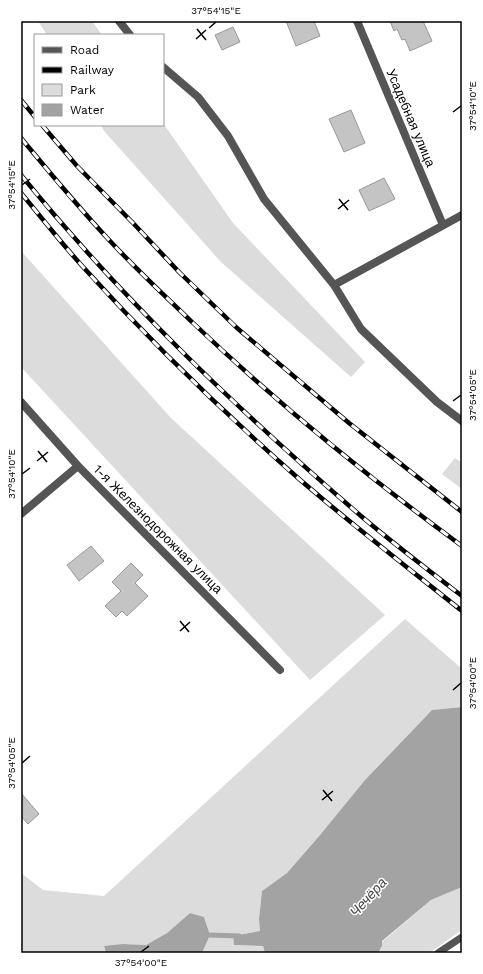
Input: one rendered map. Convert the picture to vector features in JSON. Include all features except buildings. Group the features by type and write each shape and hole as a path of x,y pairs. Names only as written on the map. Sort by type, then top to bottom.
{"street":[{"path":"119,21 129,34"},
{"name":"Усадебная улица","path":"357,21 443,225"},
{"path":"164,69 198,97 228,136 264,199 334,285 361,329 436,402 462,422"},
{"path":"334,285 462,215"},
{"name":"1-я Железнодорожная улица","path":"21,402 78,466 280,670"},
{"path":"21,514 78,466"}],"lane":[{"path":"438,953 462,937"}],"green space":[{"path":"38,21 92,21 101,34 46,34"},
{"path":"164,124 233,223 365,362 351,377 221,262 104,131 102,126 164,126"},
{"path":"21,251 171,418 385,615 310,680 21,367"},
{"path":"455,458 462,463 462,489 442,474"},
{"path":"405,619 462,669 462,707 432,710 365,780 287,873 262,891 259,919 260,931 233,936 234,945 263,946 265,953 202,953 210,935 204,917 190,913 167,933 146,945 123,944 104,947 106,953 21,953 21,873 43,890 104,896"},
{"path":"462,887 462,930 429,953 378,953 382,946 382,942 431,900"}],"water":[{"path":"462,707 462,887 431,900 382,941 382,946 378,953 265,953 263,946 234,945 233,936 260,931 259,919 262,891 287,873 365,780 432,710"},
{"path":"190,913 204,917 210,935 202,953 106,953 104,946 123,944 146,945 167,933"}],"waterway":[{"name":"Чечёра","path":"210,935 239,936"}],"railway":[{"path":"21,100 34,116"},
{"path":"43,126 77,166 180,273 237,328 349,423 462,512"},
{"path":"21,138 98,229 224,352 357,466 462,546"},
{"path":"21,175 60,221 141,310 227,395 361,516 398,547 462,596"},
{"path":"21,193 68,250 109,296 161,350 215,402 318,495 462,611"}]}
